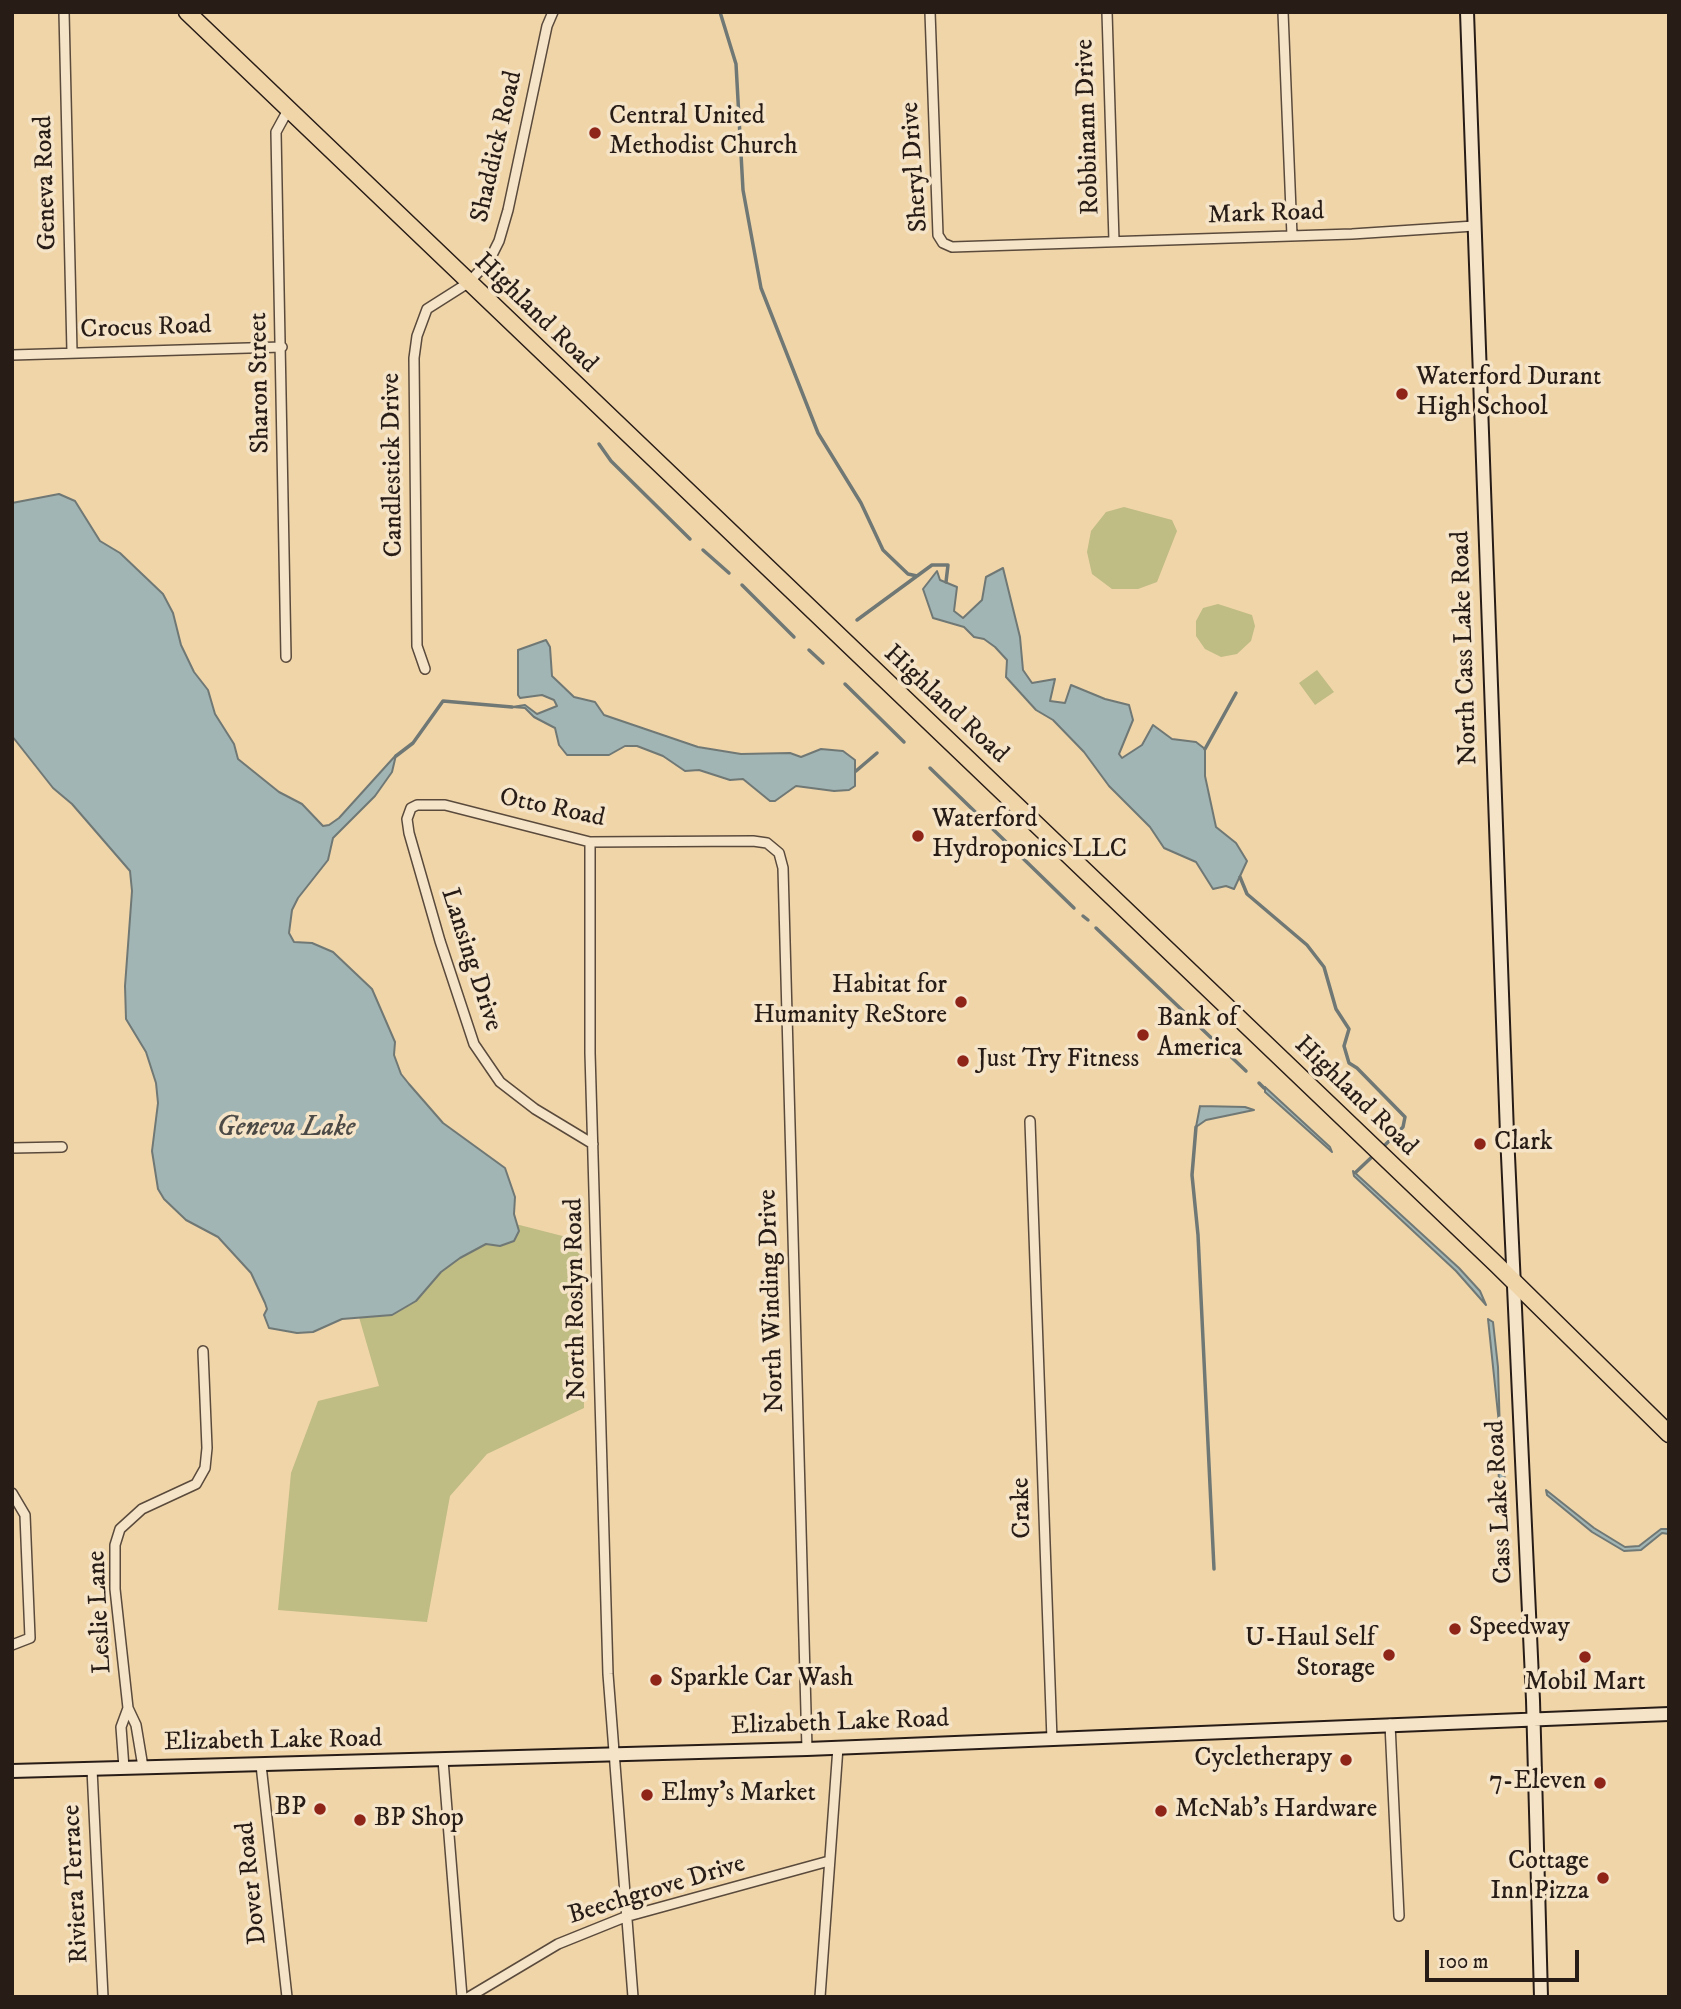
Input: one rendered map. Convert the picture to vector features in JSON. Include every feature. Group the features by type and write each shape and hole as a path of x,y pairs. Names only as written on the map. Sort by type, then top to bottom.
{"highway":[{"name":"Highland Road","path":"187,12 1669,1434"}],"street":[{"name":"Geneva Road","path":"64,12 72,352"},
{"name":"Shaddick Road","path":"468,283 489,261 499,241 516,173 529,103 553,12"},
{"name":"Sheryl Drive","path":"930,12 938,235 943,243 966,247 1059,243"},
{"name":"Robbinann Drive","path":"1107,12 1114,241"},
{"path":"1283,12 1292,236"},
{"name":"North Cass Lake Road","path":"1467,12 1514,1283"},
{"name":"Sharon Street","path":"286,657 276,132 288,110"},
{"name":"Mark Road","path":"1059,243 1292,236 1474,226"},
{"name":"Candlestick Drive","path":"425,669 417,646 414,358 427,309 468,283"},
{"name":"Crocus Road","path":"12,355 282,347"},
{"name":"Otto Road","path":"407,819 411,808 428,803 590,842 753,841 767,843 779,853"},
{"name":"Lansing Drive","path":"407,819 440,941 474,1044 500,1082 535,1109 593,1144"},
{"name":"North Roslyn Road","path":"590,842 593,1144 608,1674 633,1997"},
{"name":"North Winding Drive","path":"779,853 783,868 807,1749"},
{"name":"Crake","path":"1030,1121 1052,1740"},
{"path":"12,1148 62,1147"},
{"name":"Cass Lake Road","path":"1514,1283 1534,1718 1541,1997"},
{"name":"Leslie Lane","path":"143,1768 136,1725 128,1708 115,1590 115,1545 120,1529 142,1509 196,1484 205,1468 207,1448 203,1351"},
{"path":"12,1493 25,1515 30,1638 12,1645"},
{"name":"Leslie Lane","path":"124,1768 121,1727 128,1708"},
{"name":"Elizabeth Lake Road","path":"12,1771 807,1749 1669,1714"},
{"path":"1390,1724 1399,1916"},
{"path":"820,1997 838,1747"},
{"path":"443,1760 461,1997"},
{"name":"Dover Road","path":"261,1765 287,1997"},
{"name":"Riviera Terrace","path":"92,1769 103,1997"},
{"name":"Beechgrove Drive","path":"469,1997 558,1944 625,1917 829,1861"}],"shaded area":[{"path":"1124,507 1172,520 1177,531 1157,582 1138,589 1112,589 1092,574 1087,552 1091,531 1106,512"},
{"path":"1218,604 1252,615 1255,626 1251,641 1237,654 1221,657 1205,649 1196,636 1196,621 1203,608"},
{"path":"1317,670 1334,692 1315,705 1299,683"},
{"path":"461,1210 582,1241 584,1408 487,1454 450,1496 427,1622 278,1610 291,1473 318,1401 379,1386 354,1300"}],"water":[{"name":"Geneva Lake","path":"59,494 75,501 100,541 120,553 163,594 173,613 181,645 194,672 208,690 215,714 234,744 238,759 279,792 302,804 323,826 329,825 339,818 396,755 392,772 375,796 333,838 328,860 298,898 292,910 289,933 294,942 312,943 333,952 372,989 395,1042 394,1055 401,1074 443,1123 505,1168 515,1197 514,1214 519,1231 514,1241 500,1246 486,1244 460,1258 441,1272 416,1301 392,1315 342,1319 313,1332 297,1333 269,1328 264,1315 267,1309 251,1273 218,1237 186,1220 164,1199 158,1189 152,1151 158,1103 156,1083 146,1052 126,1019 125,986 132,891 130,871 72,804 53,788 12,736 12,503"},
{"path":"1003,568 1020,637 1023,670 1032,683 1055,679 1050,701 1065,703 1071,685 1105,699 1129,705 1133,720 1119,754 1122,758 1142,745 1153,725 1172,739 1196,742 1205,749 1205,776 1216,827 1236,843 1247,861 1234,889 1226,886 1213,889 1196,862 1164,848 1150,827 1109,786 1084,752 1053,720 1036,710 1006,677 1007,660 995,647 984,639 974,637 964,627 933,618 923,589 937,571 940,580 957,587 954,611 963,618 982,600 986,577"},
{"path":"546,640 550,647 552,676 574,697 595,702 604,715 698,747 741,754 790,753 801,757 821,749 843,751 855,760 855,786 849,790 834,791 796,786 775,801 770,801 743,779 730,780 699,770 685,771 663,756 637,746 625,746 609,755 567,755 559,745 555,728 534,717 525,708 512,707 525,705 537,714 557,706 554,700 542,695 520,698 518,695 518,650"},
{"path":"1265,1087 1330,1147 1332,1152 1265,1092"},
{"path":"1200,1106 1245,1107 1254,1110 1206,1120 1196,1127"},
{"path":"1353,1171 1459,1268 1480,1291 1486,1305 1456,1271 1354,1176"},
{"path":"1488,1319 1493,1322 1498,1367 1500,1433"},
{"path":"1498,1459 1504,1464 1506,1508 1500,1505"},
{"path":"1546,1490 1594,1528 1625,1547 1639,1546 1661,1529 1668,1529 1669,1534 1662,1533 1641,1550 1624,1551 1592,1532 1547,1495"}],"waterway":[{"path":"720,12 736,64 743,190 761,288 818,433 861,503 883,550 908,574 917,576"},
{"path":"599,444 611,461 690,539"},
{"path":"703,550 729,573"},
{"path":"857,620 932,565 948,565 946,582"},
{"path":"742,585 794,637"},
{"path":"809,650 823,663"},
{"path":"845,684 904,742"},
{"path":"1205,749 1236,693"},
{"path":"396,756 413,743 443,701 512,707"},
{"path":"856,771 877,753"},
{"path":"930,768 1074,908"},
{"path":"1240,877 1247,894 1307,945 1324,967 1336,1009 1349,1029 1344,1046 1349,1063 1405,1117 1403,1127 1381,1149"},
{"path":"1083,916 1088,920"},
{"path":"1096,928 1246,1071"},
{"path":"1259,1083 1264,1088"},
{"path":"1196,1127 1192,1175 1198,1235 1214,1569"},
{"path":"1356,1172 1375,1154"}],"place":[{"name":"Central United Methodist Church","path":"595,133"},
{"name":"Waterford Durant High School","path":"1402,394"},
{"name":"Waterford Hydroponics LLC","path":"918,836"},
{"name":"Habitat for Humanity ReStore","path":"961,1002"},
{"name":"Bank of America","path":"1143,1035"},
{"name":"Just Try Fitness","path":"963,1061"},
{"name":"Clark","path":"1480,1144"},
{"name":"Speedway","path":"1455,1629"},
{"name":"U-Haul Self Storage","path":"1389,1655"},
{"name":"Mobil Mart","path":"1585,1657"},
{"name":"Sparkle Car Wash","path":"656,1680"},
{"name":"Cycletherapy","path":"1346,1760"},
{"name":"7-Eleven","path":"1600,1783"},
{"name":"Elmy's Market","path":"647,1795"},
{"name":"BP","path":"320,1809"},
{"name":"McNab's Hardware","path":"1161,1811"},
{"name":"BP Shop","path":"360,1820"},
{"name":"Cottage Inn Pizza","path":"1603,1878"}]}
